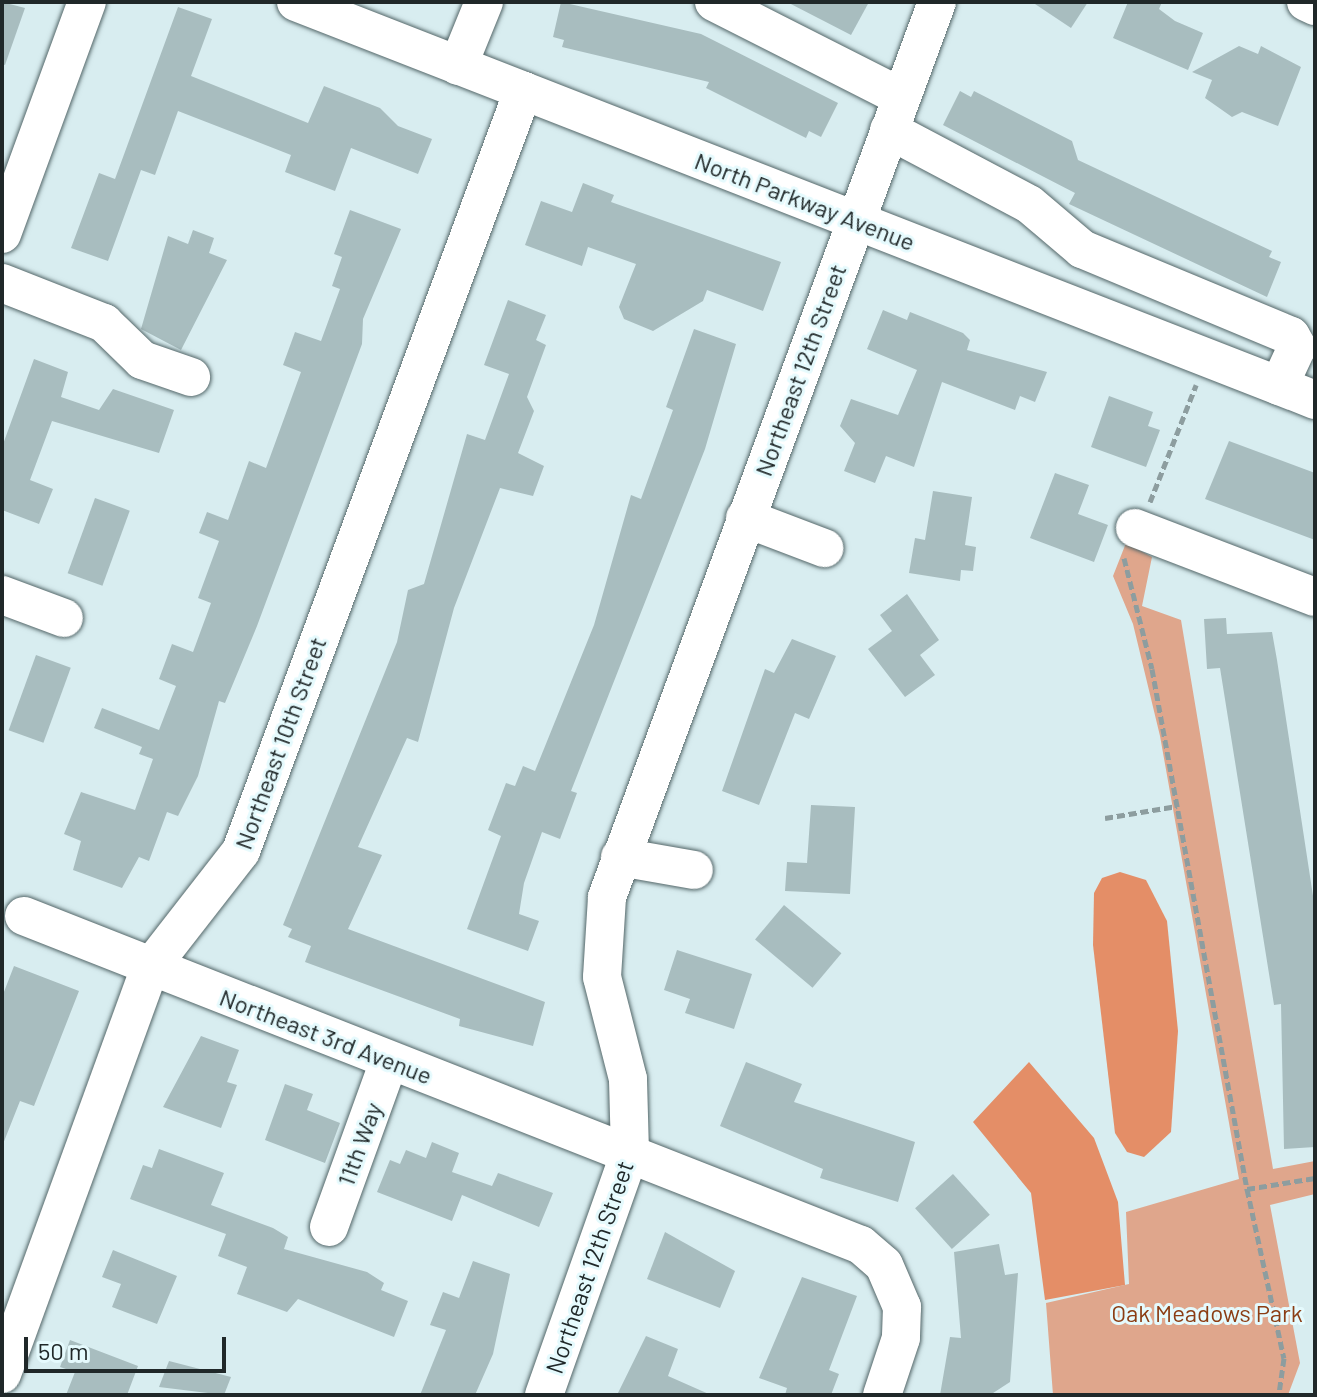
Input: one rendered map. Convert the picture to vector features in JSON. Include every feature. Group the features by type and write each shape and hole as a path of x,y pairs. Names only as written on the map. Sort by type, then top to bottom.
{"street":[{"path":"2,234 87,2"},
{"name":"North Parkway Avenue","path":"296,2 1315,400"},
{"path":"458,66 484,2"},
{"path":"714,2 895,114 1029,204 1082,249 1291,336 1297,347 1279,386"},
{"name":"Northeast 12th Street","path":"544,1395 630,1152 628,1079 606,1005 600,950 620,857 937,2"},
{"path":"1306,2 1315,6"},
{"name":"Northeast 10th Street","path":"2,1374 150,968 241,851 523,91"},
{"path":"2,283 104,323 142,360 191,377"},
{"path":"745,518 824,548"},
{"path":"1135,528 1315,597"},
{"path":"2,595 64,618"},
{"path":"620,857 694,870"},
{"name":"Northeast 3rd Avenue","path":"24,916 150,968 630,1152 873,1254 893,1279 903,1322 882,1395"},
{"name":"11th Way","path":"329,1227 389,1061"}],"path":[{"path":"1206,357 1121,566 1152,669 1247,1189 1284,1358 1279,1395"},
{"path":"1105,818 1177,806"},
{"path":"1247,1189 1315,1178"}],"green space":[{"name":"Oak Meadows Park","path":"1126,543 1152,557 1142,606 1181,620 1273,1169 1315,1161 1315,1194 1270,1205 1300,1363 1288,1395 1053,1395 1046,1303 1129,1284 1126,1212 1239,1179 1160,736 1133,624 1113,576"}],"shaded area":[{"path":"1120,872 1146,880 1167,921 1178,1031 1171,1132 1144,1157 1127,1152 1115,1133 1093,945 1094,893 1102,878"},
{"path":"1029,1062 1094,1138 1118,1202 1125,1285 1045,1300 1031,1193 973,1122"}],"building":[{"path":"2,2 25,8 5,65 2,64"},
{"path":"561,2 701,34 838,103 821,137 809,131 806,138 706,88 709,82 562,47 564,40 553,37"},
{"path":"787,2 869,2 851,35"},
{"path":"1032,2 1088,2 1071,28"},
{"path":"1128,2 1162,2 1159,9 1175,21 1203,33 1188,70 1113,38"},
{"path":"178,7 212,19 191,76 308,123 324,86 380,108 398,126 432,139 418,174 351,148 335,191 285,172 291,155 178,111 155,175 141,170 108,261 71,248 99,173 115,179"},
{"path":"1239,46 1258,54 1261,46 1301,67 1278,126 1242,112 1232,117 1205,98 1212,80 1192,72"},
{"path":"960,91 971,97 974,91 1072,141 1078,160 1272,251 1269,257 1281,262 1267,297 1069,204 1075,193 943,125"},
{"path":"583,183 614,195 611,202 781,262 763,311 707,290 703,301 653,331 624,319 619,307 636,264 588,247 582,266 525,245 541,201 572,212"},
{"path":"350,210 401,229 363,319 362,344 257,626 225,703 219,701 198,776 178,816 167,812 149,861 139,857 122,888 73,870 81,841 64,834 81,792 135,810 153,759 139,754 142,747 94,728 102,708 159,730 176,686 159,679 172,644 193,652 211,603 198,598 219,541 199,533 207,512 228,520 249,461 266,468 301,372 283,365 295,332 321,341 340,289 332,286 342,257 334,254"},
{"path":"193,230 214,238 209,253 227,260 181,350 141,329 168,236 188,244"},
{"path":"508,300 546,315 536,340 546,345 527,397 534,411 518,453 544,466 533,496 500,488 454,608 418,742 407,738 358,847 382,855 348,929 545,1002 533,1046 459,1026 460,1019 305,962 311,946 288,937 292,929 283,925 397,642 408,590 424,584 467,434 485,440 509,374 484,365"},
{"path":"883,310 907,320 910,312 963,333 970,340 967,350 1047,372 1035,402 1020,396 1015,410 942,382 914,467 886,456 875,483 844,471 855,443 840,426 851,399 898,415 917,370 867,349"},
{"path":"694,329 736,344 705,449 571,791 577,793 560,839 542,832 524,883 519,914 539,921 528,951 467,929 501,836 488,830 506,783 515,786 523,766 535,771 594,625 631,495 641,499 673,410 666,407"},
{"path":"34,359 68,372 61,397 99,410 113,389 174,410 159,453 52,421 30,480 53,489 39,524 2,510 2,447"},
{"path":"1109,396 1153,412 1148,426 1160,430 1146,467 1091,447"},
{"path":"1229,441 1315,473 1315,540 1205,499"},
{"path":"1055,473 1089,485 1078,514 1108,525 1094,562 1030,538"},
{"path":"933,491 972,497 965,545 976,547 973,571 961,570 960,581 909,573 915,538 925,540"},
{"path":"95,498 130,511 102,586 68,573"},
{"path":"907,594 939,640 920,655 935,675 905,697 868,649 892,631 880,615"},
{"path":"1226,618 1227,634 1272,632 1277,660 1315,909 1315,1147 1284,1149 1281,1004 1274,1005 1220,668 1207,669 1204,619"},
{"path":"792,639 836,656 809,719 795,713 759,805 722,791 765,669 774,673"},
{"path":"36,655 71,668 43,743 9,730"},
{"path":"811,805 855,807 850,894 785,891 787,862 807,863"},
{"path":"784,905 841,953 813,988 755,939"},
{"path":"677,950 752,974 734,1029 685,1013 690,999 664,990"},
{"path":"14,966 79,991 34,1106 20,1101 3,1144 2,997"},
{"path":"201,1036 239,1050 227,1082 237,1085 221,1128 163,1107"},
{"path":"746,1062 802,1084 794,1102 915,1142 898,1202 820,1178 823,1169 720,1126"},
{"path":"285,1084 313,1094 307,1110 340,1123 325,1163 265,1140"},
{"path":"432,1142 459,1153 452,1172 492,1186 498,1173 553,1193 539,1227 462,1195 452,1221 377,1192 390,1160 400,1164 406,1150 426,1158"},
{"path":"159,1149 224,1173 211,1205 273,1228 288,1237 284,1249 367,1272 384,1283 381,1290 408,1301 394,1337 298,1299 287,1312 237,1294 247,1267 218,1256 226,1234 130,1199 143,1165 152,1168"},
{"path":"953,1174 990,1215 952,1249 915,1208"},
{"path":"665,1232 735,1271 720,1308 647,1279"},
{"path":"999,1244 1005,1275 1018,1273 1010,1382 990,1395 940,1395 950,1337 961,1338 954,1252"},
{"path":"113,1250 177,1276 157,1324 112,1307 121,1284 102,1277"},
{"path":"473,1261 510,1274 493,1354 475,1395 420,1395 446,1330 430,1325 443,1292 459,1298"},
{"path":"802,1277 857,1296 829,1370 839,1374 831,1395 785,1395 787,1388 759,1378"},
{"path":"646,1336 678,1349 668,1376 711,1395 617,1395"},
{"path":"70,1340 138,1366 127,1395 66,1395 75,1372 60,1367"},
{"path":"169,1361 231,1377 224,1395 159,1387"}]}
